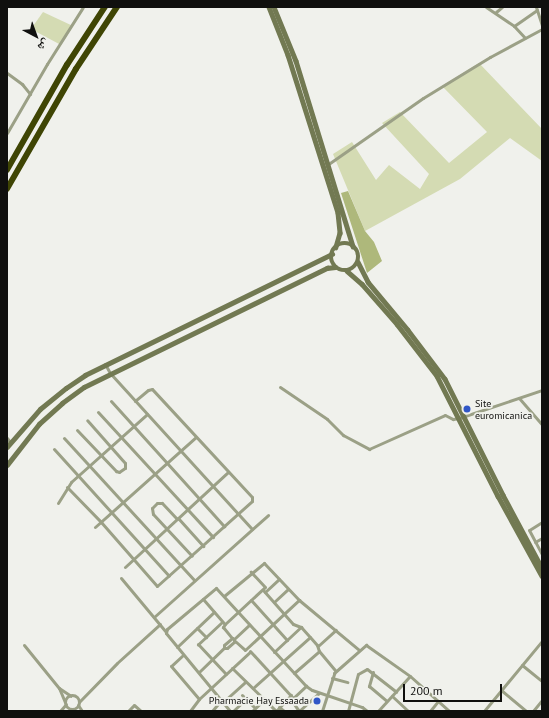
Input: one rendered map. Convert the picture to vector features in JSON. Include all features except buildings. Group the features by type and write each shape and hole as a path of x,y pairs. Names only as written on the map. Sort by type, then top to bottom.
{"highway":[{"path":"7,170 67,65 105,7"},
{"path":"7,189 76,69 117,7"}],"street":[{"path":"7,134 82,7"},
{"path":"269,7 307,107 353,246 358,253 358,262 363,275 408,330 441,374 498,496 542,576"},
{"path":"274,7 290,45 307,107"},
{"path":"486,7 496,12 514,26 525,38"},
{"path":"496,12 502,7"},
{"path":"514,26 536,8 542,25"},
{"path":"326,166 429,94 542,29"},
{"path":"7,73 22,84 30,94"},
{"path":"326,166 340,222 340,233 336,247 332,254 332,260 335,267"},
{"path":"336,247 346,243 353,246"},
{"path":"8,442 52,398 75,381 105,364 332,254"},
{"path":"7,465 32,432 54,410 77,391 110,373 326,268 335,267 342,271 347,271 354,268 358,262"},
{"path":"347,271 372,294 430,366 461,418 542,568"},
{"path":"105,364 110,373 252,529"},
{"path":"280,386 327,419 343,435 369,449 445,415 453,419 461,418 542,390"},
{"path":"67,487 101,522 156,585 160,585 238,514 252,499 152,389 148,390 136,401"},
{"path":"519,398 542,424"},
{"path":"111,401 224,526"},
{"path":"98,412 213,536"},
{"path":"58,503 67,487 78,476 147,414"},
{"path":"77,430 116,472 120,472 125,468 126,463 88,420"},
{"path":"95,527 196,437"},
{"path":"64,438 194,580"},
{"path":"54,449 169,576"},
{"path":"125,567 228,472"},
{"path":"192,556 152,512 152,508 156,504 162,503 203,546"},
{"path":"154,617 268,515"},
{"path":"542,522 529,530 542,554"},
{"path":"535,542 542,538"},
{"path":"224,596 263,562 288,589 359,650"},
{"path":"251,572 265,587 264,591 284,614 310,636 318,646 318,651 336,671"},
{"path":"121,578 160,624 183,655 232,711 246,699"},
{"path":"226,674 199,644 251,600 279,579"},
{"path":"166,632 216,588 306,686 319,693 362,707 367,711"},
{"path":"274,602 288,589"},
{"path":"203,599 223,623 223,627 245,650 300,600"},
{"path":"251,600 287,640"},
{"path":"177,647 214,612"},
{"path":"24,645 59,688 66,703 73,710 111,669 160,624"},
{"path":"198,672 224,648 227,648 250,625"},
{"path":"274,652 301,627"},
{"path":"197,628 206,638"},
{"path":"318,646 336,630"},
{"path":"253,688 310,636"},
{"path":"484,711 542,641"},
{"path":"322,711 332,678 336,671 364,646 369,646 410,676 449,711"},
{"path":"247,648 292,697 291,701 299,711 319,693"},
{"path":"294,674 318,651"},
{"path":"190,711 199,699 250,652"},
{"path":"183,655 171,666 199,699"},
{"path":"522,665 542,681"},
{"path":"232,668 276,711 306,686"},
{"path":"348,711 358,674 367,669 373,672 396,692"},
{"path":"373,672 369,686 388,701"},
{"path":"378,711 410,676"},
{"path":"332,678 347,682"},
{"path":"212,711 245,682"},
{"path":"59,688 71,696 76,696 82,711"},
{"path":"501,690 526,711"},
{"path":"242,695 254,710 265,699"},
{"path":"60,711 71,696"},
{"path":"392,696 408,711"},
{"path":"533,711 542,700"},
{"path":"430,711 438,701"},
{"path":"128,711 134,705 141,711"},
{"path":"279,707 284,711"}],"green space":[{"path":"43,12 73,26 61,45 31,29"},
{"path":"479,63 542,129 542,161 510,138 460,179 365,231 333,154 352,142 376,180 389,165 420,189 429,174 382,123 400,112 449,163 487,132 442,86"},
{"path":"348,191 365,231 374,242 382,261 367,273 341,193"}],"place":[{"name":"Site euromicanica","path":"467,409"},
{"name":"Pharmacie Hay Essaada","path":"317,701"}]}
